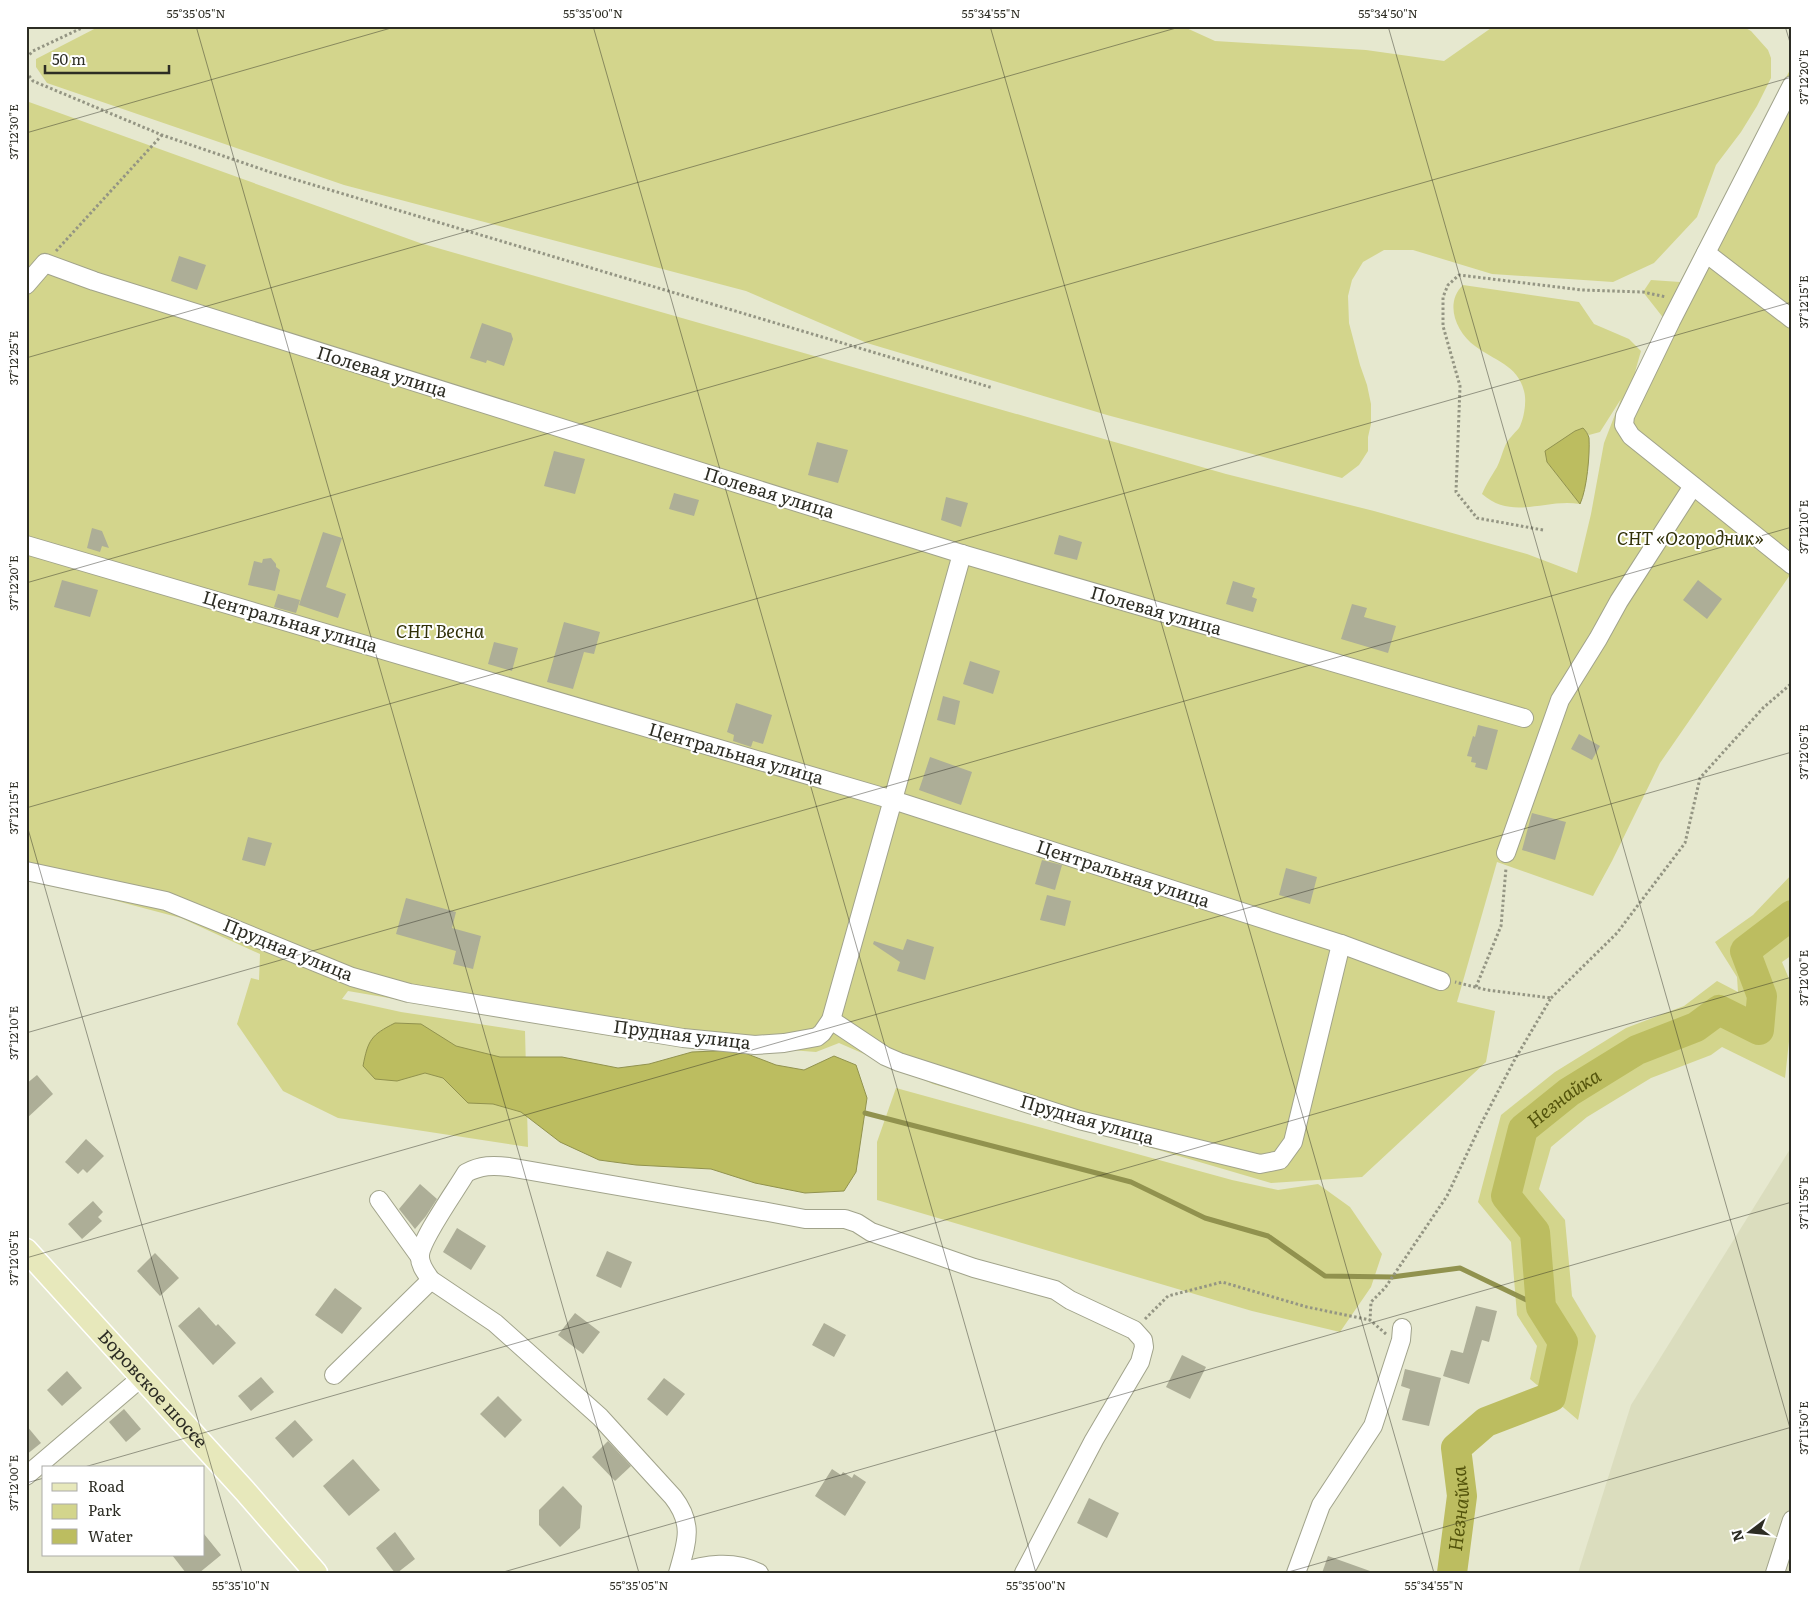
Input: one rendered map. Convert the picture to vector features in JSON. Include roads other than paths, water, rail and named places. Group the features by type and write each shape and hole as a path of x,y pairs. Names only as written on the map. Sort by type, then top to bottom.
{"main road":[{"name":"Боровское шоссе","path":"26,1250 245,1491 316,1573"}],"street":[{"path":"1790,561 1631,436 1624,424 1626,416 1682,300 1792,85"},
{"path":"1706,253 1792,319"},
{"name":"Полевая улица","path":"26,285 45,263 94,281 962,554 1524,718"},
{"path":"1506,853 1560,700 1619,601 1693,486"},
{"name":"Центральная улица","path":"26,545 893,800 1341,944 1441,981"},
{"path":"831,1020 962,554"},
{"name":"Прудная улица","path":"26,871 166,901 352,977 409,993 683,1038 754,1045 817,1038 831,1020 885,1056 899,1062 1079,1120 1260,1164 1280,1160 1293,1142 1341,944"},
{"path":"420,1257 424,1242 466,1173 473,1169 490,1165 786,1216 805,1219 845,1220 857,1223 871,1232 974,1268 1055,1290 1070,1300 1134,1330 1143,1340 1143,1357 1094,1440 1024,1573"},
{"path":"379,1200 420,1257 425,1272 431,1280 495,1323 600,1417 673,1497 681,1507 687,1520 686,1541 679,1573 715,1564 738,1565 760,1573"},
{"path":"334,1375 431,1280"},
{"path":"1296,1573 1321,1505 1373,1426 1402,1334"},
{"path":"26,1476 142,1377"},
{"path":"1775,1573 1792,1520"}],"water":[{"path":"1583,428 1589,438 1589,453 1586,481 1580,504 1547,462 1545,451 1575,431"},
{"path":"395,1023 421,1024 456,1046 500,1057 562,1057 618,1068 649,1064 692,1052 737,1050 776,1065 804,1070 834,1056 856,1065 867,1098 856,1172 844,1191 805,1193 755,1183 711,1169 636,1165 599,1160 560,1142 521,1112 493,1104 468,1103 443,1078 425,1073 397,1081 375,1079 363,1066 369,1044 376,1035"}],"waterway":[{"name":"Незнайка","path":"1452,1573 1462,1496 1456,1448 1486,1422 1551,1397 1563,1342 1541,1307 1535,1232 1506,1196 1523,1129 1569,1092 1637,1050 1696,1027 1719,1010 1759,1030 1762,996 1745,951 1792,915"},
{"path":"865,1113 1131,1182 1205,1218 1268,1236 1325,1276 1392,1277 1460,1268 1541,1307"}],"park label":[{"name":"СНТ «Огородник»","path":"1690,539"},
{"name":"СНТ Весна","path":"440,632"}]}
